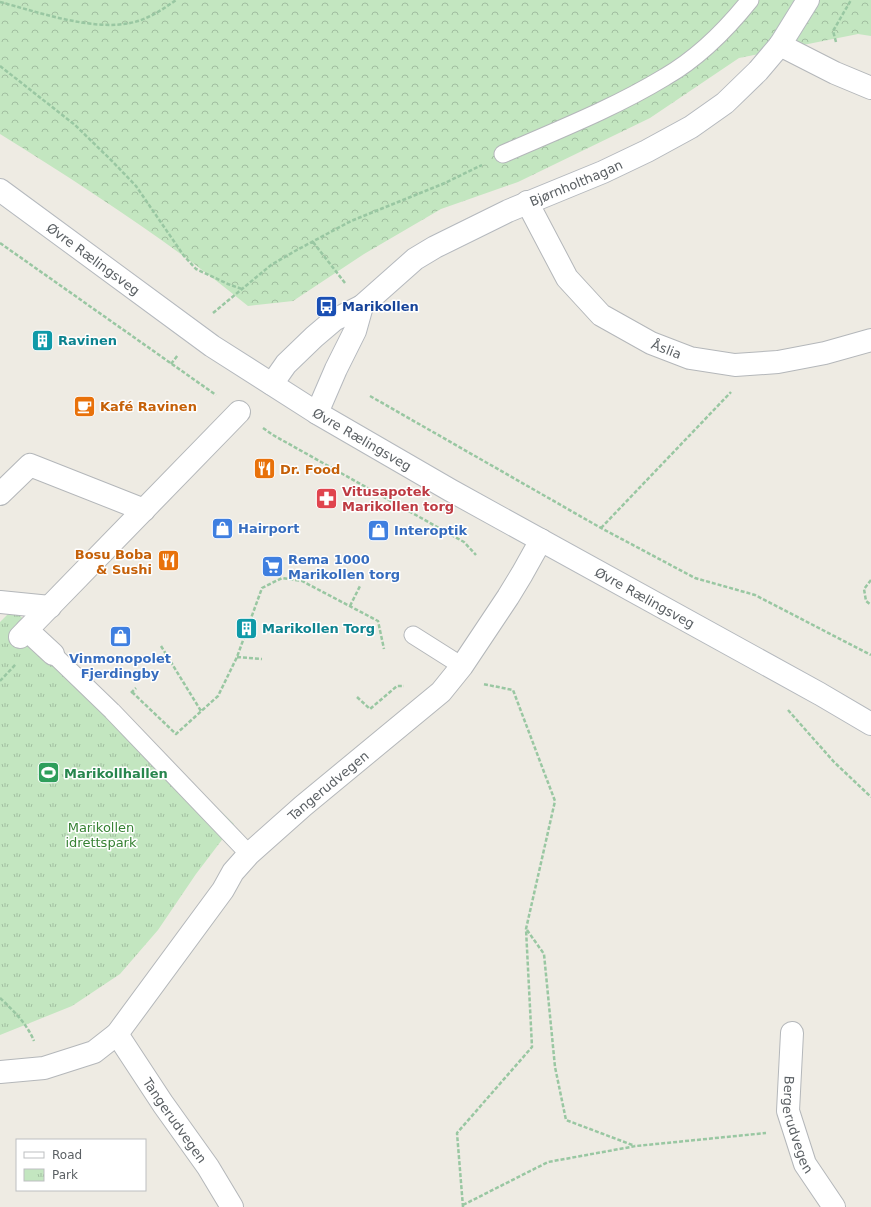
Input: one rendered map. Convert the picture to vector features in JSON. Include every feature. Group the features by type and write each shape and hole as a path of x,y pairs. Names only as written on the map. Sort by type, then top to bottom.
{"street":[{"name":"Bjørnholthagan","path":"272,384 286,364 314,337 334,320 362,306 415,259 467,230 526,202 603,172 647,151 691,127 725,103 758,71 780,45 808,0"},
{"path":"780,45 835,73 871,88"},
{"name":"Øvre Rælingsveg","path":"0,190 212,346 318,413 443,486 820,694 871,724"},
{"name":"Åslia","path":"526,202 567,278 601,315 650,344 690,358 735,365 778,362 825,353 871,340"},
{"path":"318,413 336,369 355,331 362,306"},
{"path":"53,654 24,633 239,412"},
{"path":"0,494 30,464 144,510"},
{"name":"Tangerudvegen","path":"0,1072 44,1068 94,1052 117,1034 219,895 233,872 249,854 303,806 441,692 462,666 519,580 541,540"},
{"path":"0,602 50,607"},
{"name":"Bergerudvegen","path":"792,1033 788,1111 805,1164 834,1207"},
{"name":"Tangerudvegen","path":"117,1034 163,1104 208,1167 232,1207"}],"lane":[{"path":"503,154 578,122 618,103 666,77 692,58 721,32 750,0"},
{"path":"413,634 462,666"},
{"path":"53,654 112,711 249,854"}],"path":[{"path":"0,2 71,20 103,26 131,23 158,12 176,0"},
{"path":"837,45 833,31 851,0"},
{"path":"0,66 75,125 112,160 136,186 184,256 196,269 242,289"},
{"path":"208,316 271,265 351,221 445,183 503,154"},
{"path":"313,242 345,283"},
{"path":"0,243 273,436 464,542 476,555"},
{"path":"601,528 733,390 735,365"},
{"path":"370,396 601,528 695,578 755,595 871,655"},
{"path":"132,692 176,734 218,696 237,657 262,588 282,578 302,581 378,621 384,648"},
{"path":"871,580 864,589 866,601 871,605"},
{"path":"350,607 360,586"},
{"path":"161,646 201,712"},
{"path":"237,657 262,659"},
{"path":"477,683 513,690 555,801 526,929 532,1047 457,1133 463,1206 548,1162 636,1146 795,1131"},
{"path":"358,697 370,709 397,686 408,687"},
{"path":"785,706 834,762 871,797"},
{"path":"526,929 544,954 555,1067 566,1120 636,1146"},
{"path":"0,998 30,1030 44,1068"}],"green space":[{"path":"0,0 871,0 871,36 858,34 739,58 650,118 518,182 441,209 364,254 293,301 248,306 158,237 64,174 0,134"},
{"name":"Marikollen idrettspark","path":"13,609 234,824 196,874 158,930 120,974 72,1006 0,1035 0,622"}],"place":[{"name":"Marikollen","path":"327,306"},
{"name":"Ravinen","path":"42,340"},
{"name":"Kafé Ravinen","path":"85,406"},
{"name":"Dr. Food","path":"264,469"},
{"name":"Vitusapotek Marikollen torg","path":"326,498"},
{"name":"Hairport","path":"223,528"},
{"name":"Interoptik","path":"378,530"},
{"name":"Bosu Boba & Sushi","path":"168,561"},
{"name":"Rema 1000 Marikollen torg","path":"273,566"},
{"name":"Marikollen Torg","path":"247,628"},
{"name":"Vinmonopolet Fjerdingby","path":"120,636"},
{"name":"Marikollhallen","path":"49,773"}]}
